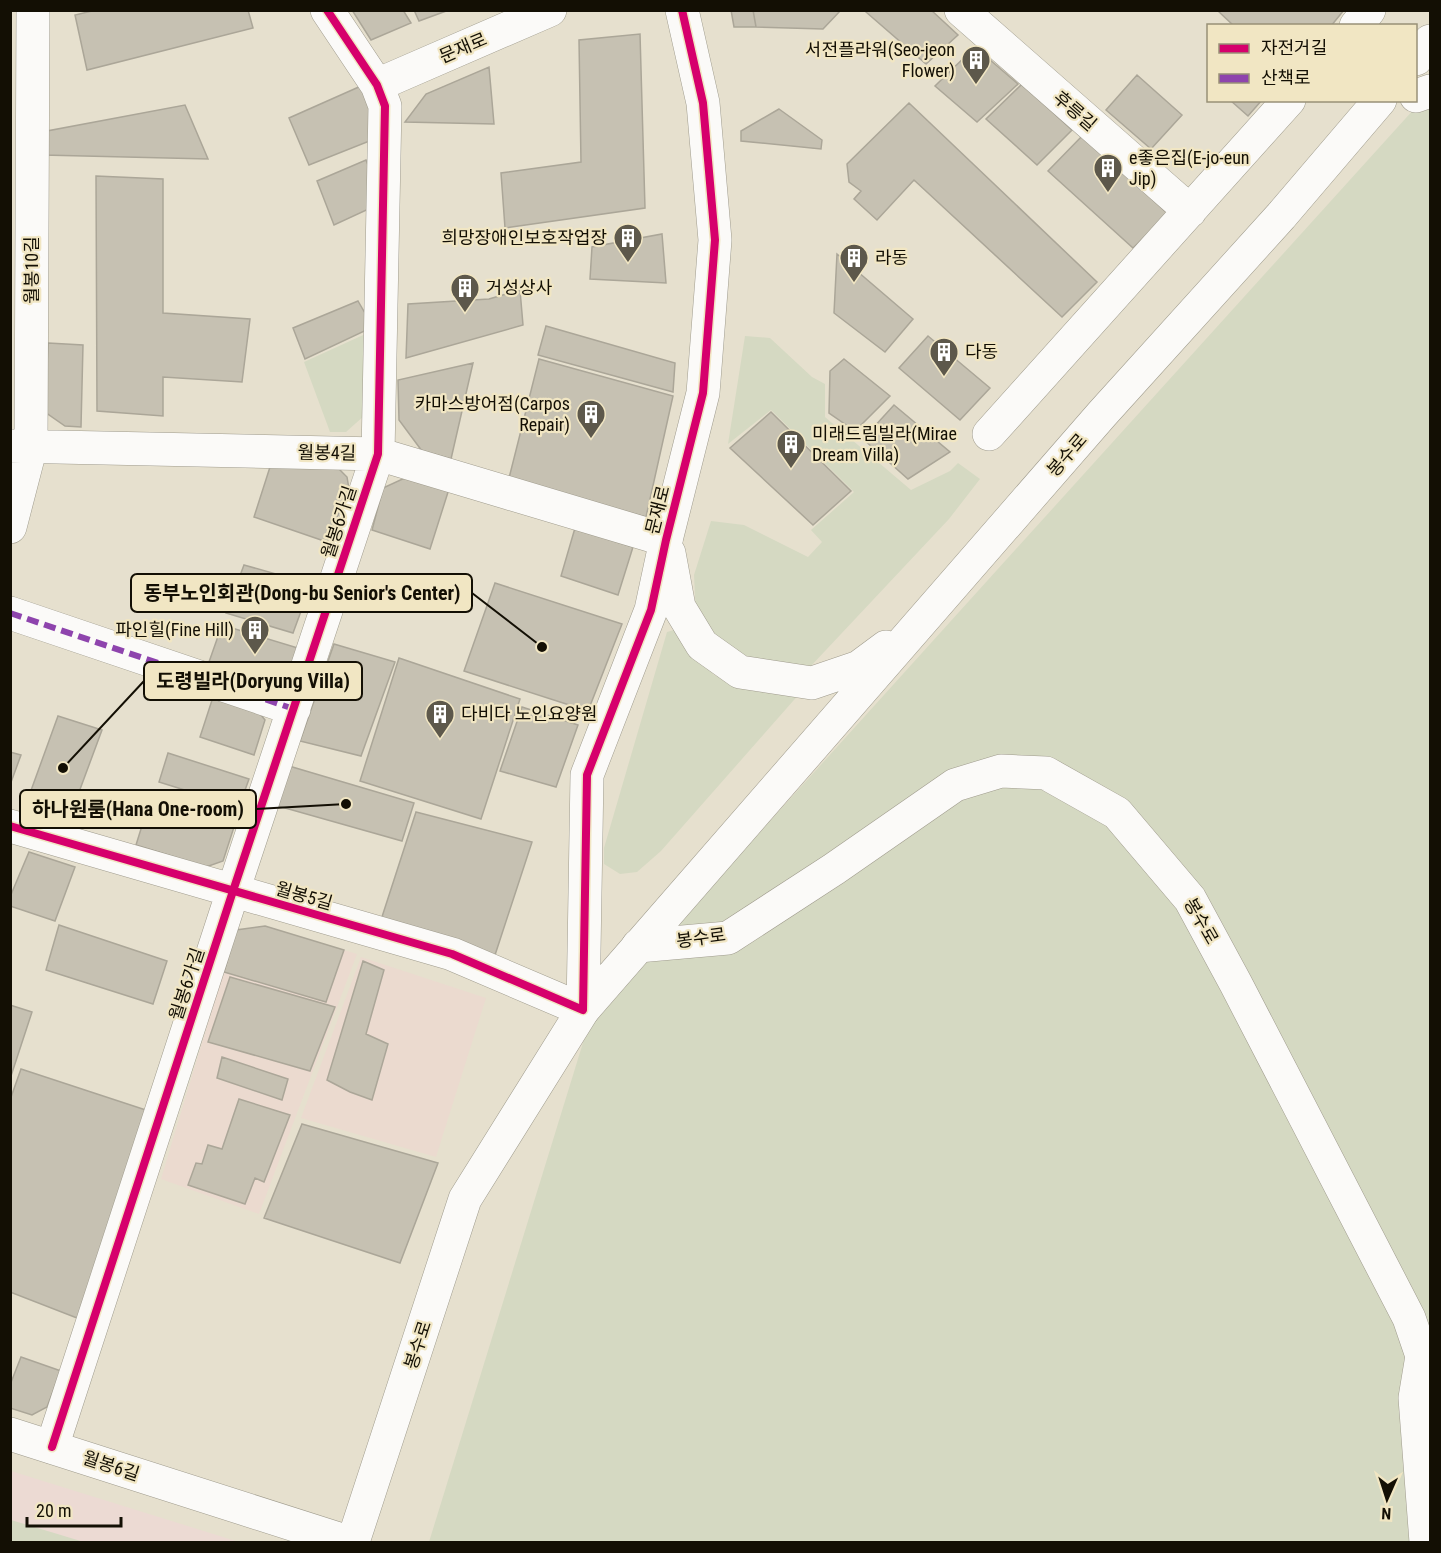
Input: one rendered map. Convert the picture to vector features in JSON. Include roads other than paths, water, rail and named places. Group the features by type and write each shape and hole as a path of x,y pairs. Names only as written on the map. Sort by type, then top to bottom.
{"street":[{"name":"월봉10길","path":"10,527 21,446 33,10"},
{"name":"월봉6가길","path":"52,1448 378,454 385,106 377,85 327,10"},
{"name":"문재로","path":"377,85 550,10"},
{"name":"문재로","path":"583,1010 586,775 651,610 703,393 715,240 703,103 682,10"},
{"name":"후릉길","path":"961,10 1190,211"},
{"path":"1358,24 1370,10"},
{"path":"1417,57 1431,41"},
{"path":"989,434 1287,102"},
{"name":"봉수로","path":"353,1542 465,1199 583,1010 1102,414 1281,216 1378,102"},
{"path":"1326,163 1401,102"},
{"name":"월봉4길","path":"21,446 378,454 666,540"},
{"path":"666,540 679,607 702,645 740,672 812,683 859,667 930,614"},
{"path":"10,614 294,709"},
{"name":"봉수로","path":"638,946 728,938 834,869 955,785 1001,771 1046,773 1117,813 1190,898 1409,1318 1422,1356 1416,1398 1426,1542"},
{"name":"월봉5길","path":"10,826 452,954 583,1010"},
{"name":"월봉6길","path":"10,1434 348,1542"}],"place":[{"name":"서전플라워(Seo-jeon Flower)","path":"976,86"},
{"name":"e좋은집(E-jo-eun Jip)","path":"1108,194"},
{"name":"희망장애인보호작업장","path":"628,264"},
{"name":"라동","path":"854,284"},
{"name":"거성상사","path":"465,314"},
{"name":"다동","path":"944,378"},
{"name":"카마스방어점(Carpos Repair)","path":"591,440"},
{"name":"미래드림빌라(Mirae Dream Villa)","path":"791,470"},
{"name":"동부노인회관(Dong-bu Senior's Center)","path":"542,647"},
{"name":"파인힐(Fine Hill)","path":"255,656"},
{"name":"다비다 노인요양원","path":"440,740"},
{"name":"도령빌라(Doryung Villa)","path":"63,768"},
{"name":"하나원룸(Hana One-room)","path":"346,804"}]}
